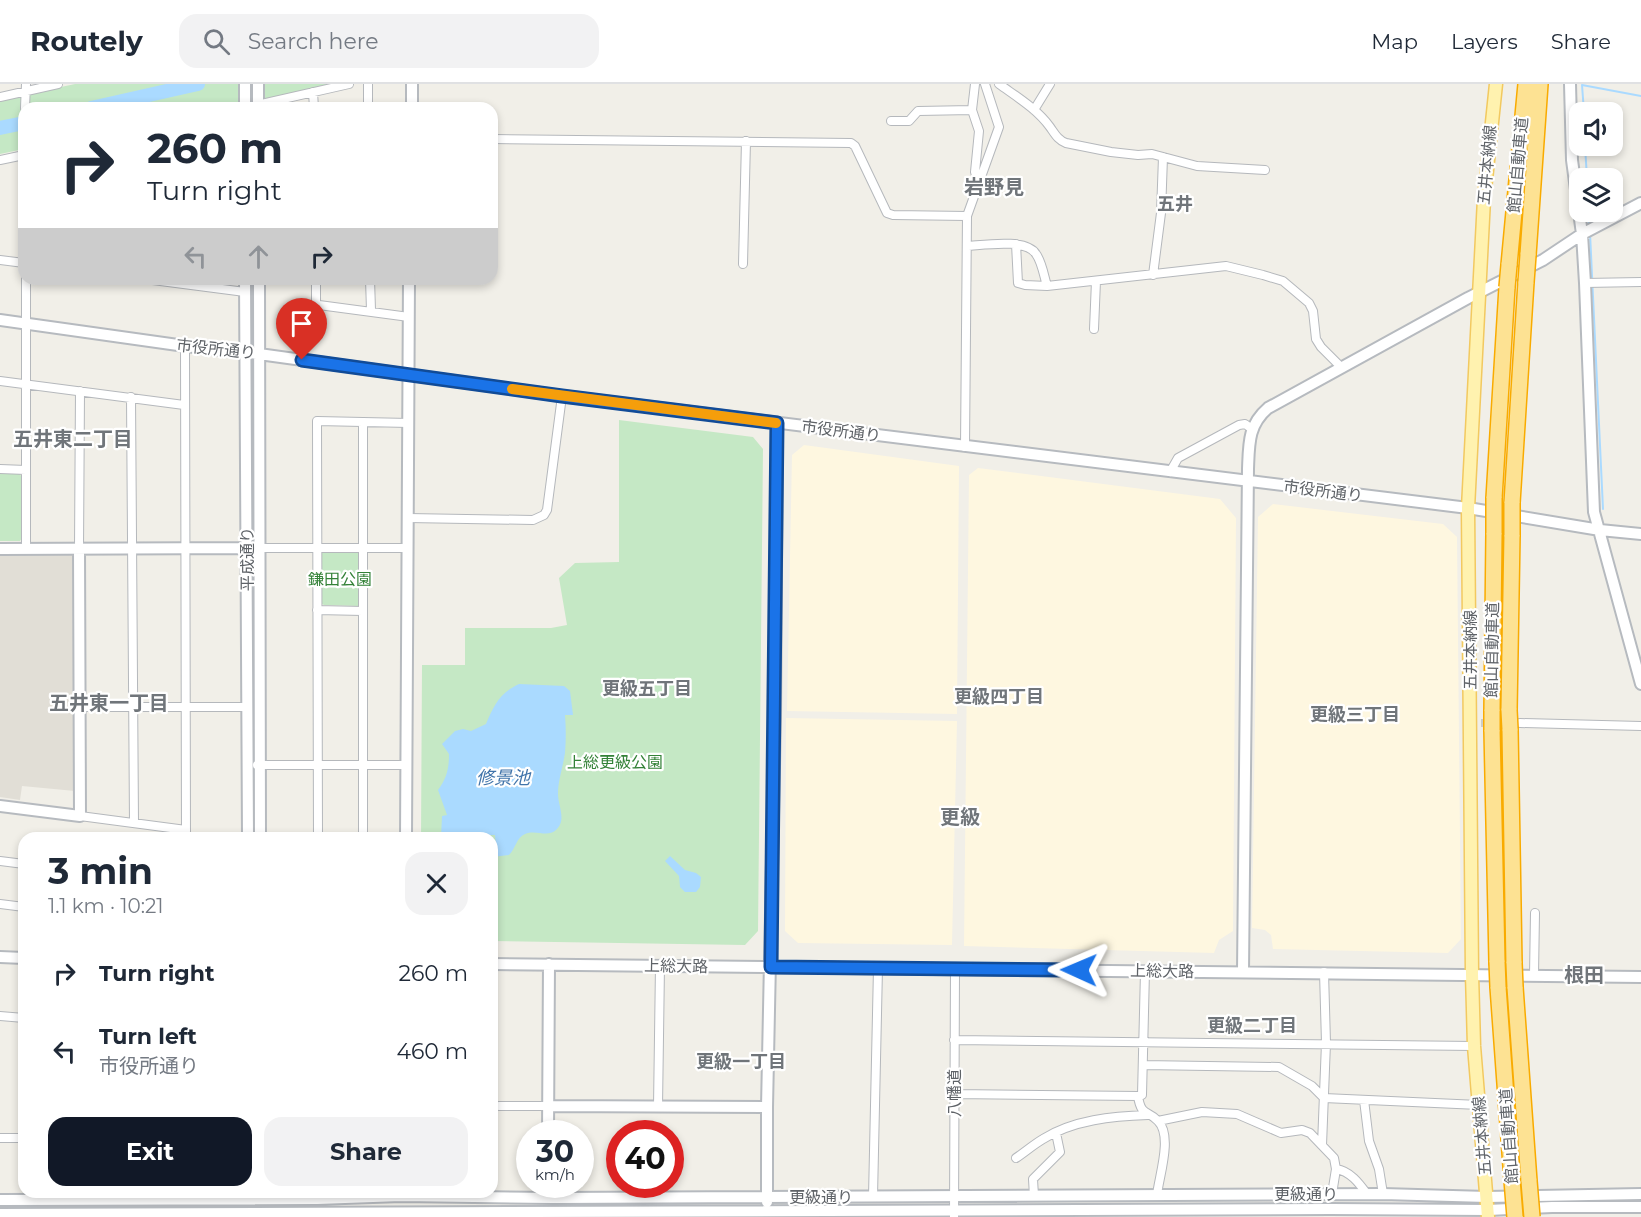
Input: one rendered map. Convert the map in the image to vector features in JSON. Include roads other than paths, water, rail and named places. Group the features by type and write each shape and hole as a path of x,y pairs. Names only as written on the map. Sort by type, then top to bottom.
{"highway":[{"name":"館山自動車道","path":"1515,1217 1481,725 1492,711 1494,498 1509,265 1526,84"},
{"name":"館山自動車道","path":"1532,1217 1515,987 1515,726 1509,710 1512,535 1516,509 1526,282 1540,84"}],"main road":[{"name":"五井本納線","path":"1488,1208 1474,1046 1472,974 1481,725 1468,508 1484,199 1496,84"}],"street":[{"path":"0,97 58,84"},
{"path":"245,84 245,102"},
{"path":"276,102 349,84"},
{"path":"368,84 368,102"},
{"path":"412,84 412,102"},
{"path":"975,84 972,110 979,131 975,172 978,183"},
{"path":"965,447 967,216 999,127 985,84"},
{"path":"999,84 1034,110 1049,124 1060,141 1066,143 1111,152 1152,154 1197,166 1264,170"},
{"path":"1034,110 1050,84"},
{"path":"1570,84 1572,160 1582,234 1585,283 1594,512 1641,684"},
{"path":"313,92 314,102"},
{"path":"891,121 909,121 918,111 972,110"},
{"path":"498,139 851,143 855,146 887,213 892,215 967,216"},
{"path":"743,264 746,141"},
{"path":"0,160 18,156"},
{"path":"1153,275 1161,213 1163,157"},
{"path":"1243,972 1248,482 1249,437 1252,429 1261,414 1268,408 1479,292 1544,260 1582,234 1641,202"},
{"path":"1016,244 1018,283 1047,286 1226,266 1283,281 1309,303 1313,311 1316,339 1341,367"},
{"path":"968,246 1016,244 1029,247 1035,251 1047,286"},
{"path":"0,260 18,262"},
{"path":"1094,329 1096,281"},
{"path":"1585,283 1641,282"},
{"path":"26,285 26,549"},
{"path":"207,285 246,292"},
{"name":"平成通り","path":"245,285 247,707 260,832"},
{"name":"平成通り","path":"248,832 254,765 259,548 259,285"},
{"path":"315,285 316,303 319,305 371,310 408,317"},
{"path":"370,285 371,310"},
{"path":"406,832 409,285"},
{"name":"市役所通り","path":"0,320 562,396 965,447 1468,508 1516,509"},
{"path":"185,346 186,832"},
{"path":"0,381 184,405"},
{"path":"80,391 80,816"},
{"path":"408,518 533,519 544,515 547,510 562,396"},
{"path":"131,398 134,823"},
{"path":"318,832 316,421 409,423"},
{"path":"363,422 363,832"},
{"path":"768,1212 767,1107 771,967 777,423"},
{"path":"1170,472 1178,458 1239,425 1245,424 1252,429"},
{"path":"0,469 26,470"},
{"path":"1516,509 1600,530 1641,534"},
{"path":"0,549 247,548"},
{"path":"259,548 407,548"},
{"path":"317,610 363,611"},
{"path":"80,707 247,707"},
{"path":"1515,726 1641,726"},
{"path":"254,765 406,765"},
{"path":"0,806 134,823 177,832"},
{"path":"0,861 18,863"},
{"path":"0,904 18,906"},
{"path":"1534,975 1535,913"},
{"path":"0,957 18,958"},
{"name":"上総大路","path":"498,964 1641,977"},
{"path":"548,1120 549,964"},
{"path":"658,1107 660,966"},
{"path":"873,1197 878,968"},
{"name":"八幡道","path":"954,1214 955,969"},
{"path":"954,1094 1142,1095 1145,970"},
{"path":"1322,1145 1326,1043 1324,972"},
{"path":"0,1016 18,1018"},
{"path":"954,1040 1474,1046"},
{"path":"1143,1065 1279,1067 1312,1086 1324,1098 1479,1106"},
{"path":"1138,1096 1140,1106 1158,1121 1165,1137 1165,1152 1157,1195"},
{"path":"1364,1100 1369,1141 1379,1168 1383,1194"},
{"path":"499,1107 767,1107"},
{"path":"1158,1121 1202,1112 1237,1114 1281,1133 1302,1130 1310,1133 1334,1158 1336,1169 1332,1194"},
{"path":"1016,1158 1044,1138 1056,1133 1103,1118 1148,1115"},
{"path":"1034,1196 1033,1179 1060,1152 1056,1133"},
{"path":"0,1138 18,1138"},
{"path":"1336,1169 1343,1170 1357,1181 1367,1194"},
{"name":"更級通り","path":"594,1198 1383,1194 1488,1208 1552,1212 1641,1207"},
{"name":"更級通り","path":"0,1214 400,1216 768,1212 1331,1213 1488,1208 1641,1194"},
{"name":"更級通り","path":"498,1197 516,1197"},
{"name":"更級通り","path":"0,1200 18,1198"},
{"path":"29,1198 29,1215"},
{"path":"248,1198 248,1215"},
{"path":"261,1198 261,1215"},
{"path":"400,1216 401,1198"}],"water":[{"name":"修景池","path":"519,684 564,686 570,691 573,715 565,715 565,753 558,789 561,813 559,826 553,832 533,832 522,836 509,855 498,856 498,832 441,832 442,816 447,815 438,790 444,781 449,764 449,754 442,744 455,731 463,729 471,731 486,724 498,700"},
{"path":"670,856 685,870 701,877 700,887 696,892 685,892 680,887 679,876 665,861"}],"waterway":[{"path":"118,102 198,84"},
{"path":"1583,102 1582,85 1641,96"},
{"path":"0,128 18,124"},
{"path":"1586,156 1586,168"},
{"path":"1590,233 1603,509"}],"tunnel":[{"path":"1481,723 1512,723"}],"district":[{"name":"岩野見","path":"994,187"},
{"name":"五井","path":"1175,204"},
{"name":"五井東二丁目","path":"73,439"},
{"name":"更級五丁目","path":"647,689"},
{"name":"更級四丁目","path":"999,697"},
{"name":"五井東一丁目","path":"109,703"},
{"name":"更級三丁目","path":"1355,715"},
{"name":"更級","path":"960,817"},
{"name":"根田","path":"1584,975"},
{"name":"更級二丁目","path":"1252,1026"},
{"name":"更級一丁目","path":"741,1062"}],"park label":[{"name":"鎌田公園","path":"340,579"},
{"name":"上総更級公園","path":"615,762"}]}
